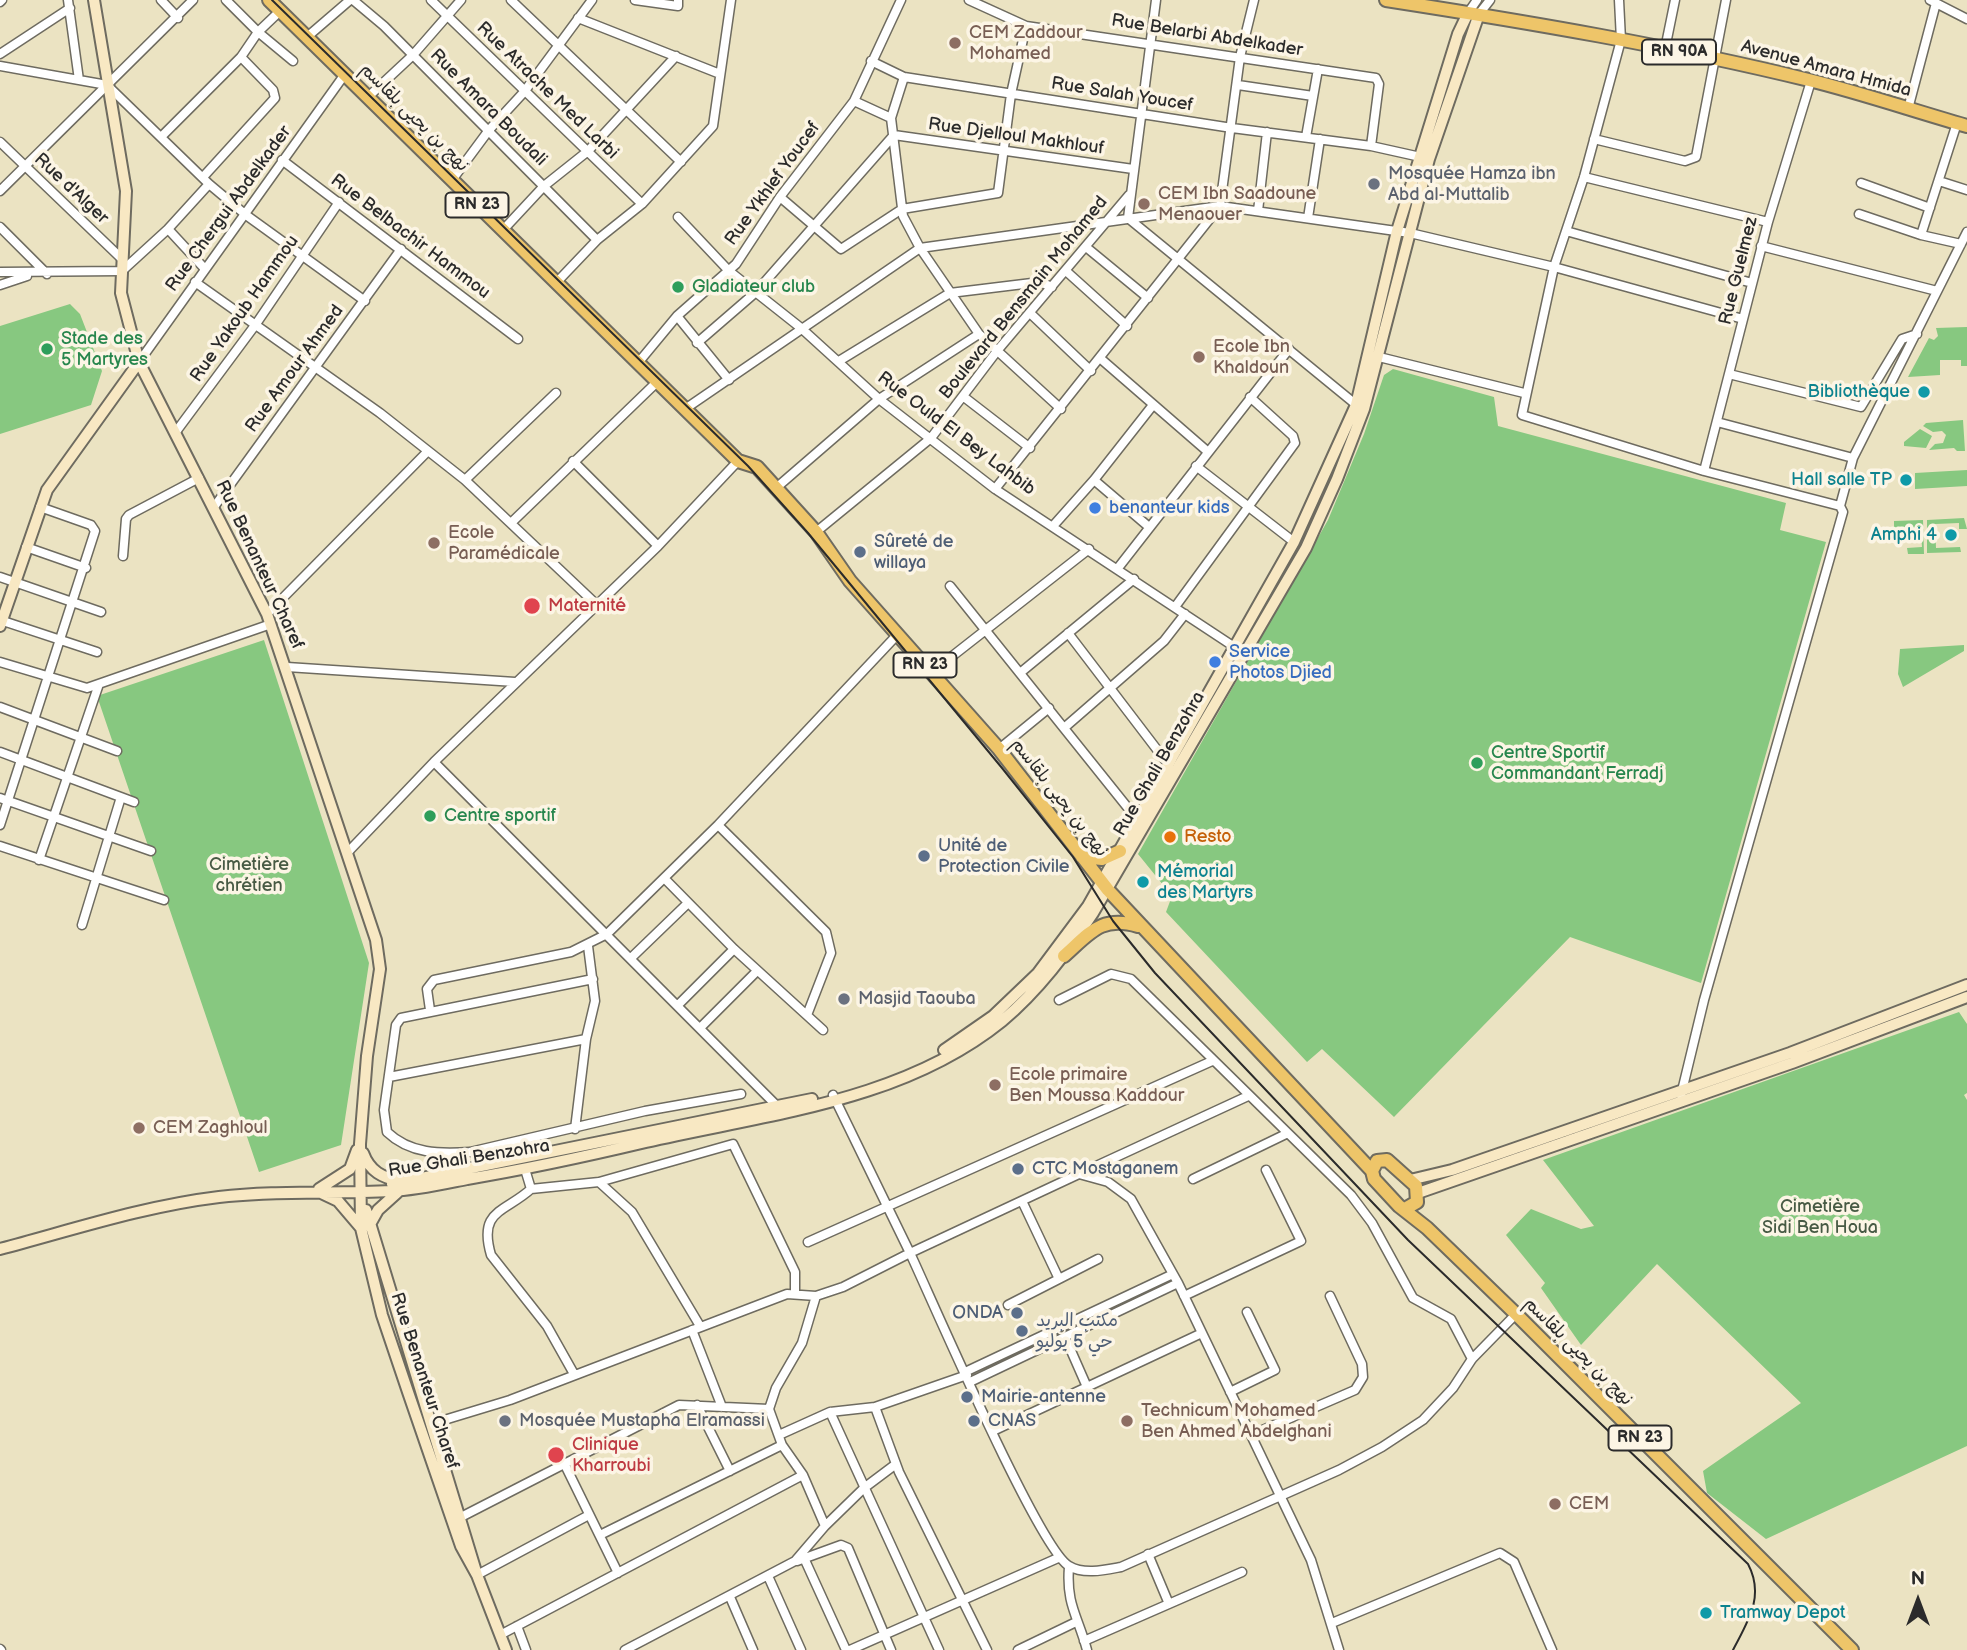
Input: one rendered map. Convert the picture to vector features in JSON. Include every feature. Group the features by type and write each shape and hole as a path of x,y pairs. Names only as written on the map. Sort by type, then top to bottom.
{"main road":[{"name":"Rue Benanteur Charef","path":"94,0 126,191 121,293 139,362 269,619 380,954 360,1144 365,1227 379,1303 395,1353 461,1546 477,1575"},
{"name":"نهج بن يحيى بلقاسم","path":"269,0 685,409 734,447 738,461 757,467 816,532 850,581 999,749 1140,927 1357,1155 1371,1171 1374,1179 1516,1314 1852,1650"},
{"name":"Avenue Amara Hmida","path":"1387,0 1473,13 1715,59 1811,81 1962,124"},
{"name":"Rue Ghali Benzohra","path":"0,1249 136,1212 219,1197 362,1190 525,1169 835,1098 910,1075 973,1042 1024,1001 1064,956 1241,651 1360,407 1397,231 1473,13"},
{"name":"Rue Ghali Benzohra","path":"835,1098 938,1054 993,1016 1052,957 1105,886 1121,851 1141,824 1168,764 1306,548 1378,357 1410,233 1424,158"},
{"path":"1,622 47,489 139,362"},
{"path":"1082,857 1102,859 1121,851"},
{"path":"1064,956 1093,930 1107,923 1121,921 1140,927"},
{"path":"1405,1209 1418,1198 1967,985"},
{"path":"1357,1155 1393,1162 1410,1180 1452,1170 1943,1008 1967,997"},
{"name":"Rue Ghali Benzohra","path":"401,1186 780,1110"},
{"path":"317,1191 338,1201 365,1227 401,1186 368,1165 360,1144"},
{"path":"317,1191 350,1169 360,1144"},
{"path":"1371,1171 1381,1159"},
{"name":"نهج بن يحيى بلقاسم","path":"1410,1180 1426,1228"},
{"name":"Rue Benanteur Charef","path":"365,1227 461,1517 477,1575 506,1650"}],"street":[{"path":"161,0 178,18"},
{"path":"0,191 178,18 193,0"},
{"path":"226,0 258,33 293,61"},
{"path":"307,37 351,0"},
{"name":"Rue Amara Boudali","path":"351,0 413,55 597,240"},
{"name":"Rue Atrache Med Larbi","path":"431,0 642,204"},
{"path":"368,97 413,55 461,0"},
{"path":"511,0 557,46 628,108 681,162"},
{"path":"452,180 489,130 524,92 592,0"},
{"path":"635,0 678,6 678,0"},
{"path":"556,282 597,240 642,204 713,126 731,0"},
{"name":"Rue Ykhlef Youcef","path":"638,363 677,316 729,271 780,197 854,101 901,0"},
{"name":"Rue Belarbi Abdelkader","path":"969,0 1026,26 1318,69 1378,81 1371,146"},
{"name":"Boulevard Bensmain Mohamed","path":"1156,0 1128,218 1360,407"},
{"path":"995,489 1220,206 1240,57 1254,0"},
{"name":"Rue Ghali Benzohra","path":"1473,13 1477,0"},
{"name":"Rue Ghali Benzohra","path":"1473,13 1490,0"},
{"path":"1619,0 1621,40 1584,177 1554,267 1521,412 1524,418 1704,471 1840,506"},
{"path":"1665,49 1675,0"},
{"path":"1594,139 1692,160 1696,157 1726,0"},
{"path":"1908,109 1933,1 1967,19"},
{"path":"0,54 69,4 79,80"},
{"path":"162,136 241,57 258,33 280,10"},
{"path":"578,18 720,74"},
{"path":"780,197 812,227 843,249 902,209 998,192 1011,94 1026,26"},
{"path":"503,230 544,186 588,151 676,56"},
{"path":"0,272 47,274 122,265 168,229 275,99 273,90 241,57"},
{"name":"Rue Salah Youcef","path":"871,61 904,77 1232,128 1371,146 1424,158"},
{"path":"0,66 107,85 246,215 365,301"},
{"path":"1306,137 1318,69"},
{"name":"Rue Chergui Abdelkader","path":"139,362 345,74"},
{"path":"904,77 891,118 902,209 920,248 979,334 1060,409"},
{"name":"Rue Guelmez","path":"1704,471 1768,222 1811,81"},
{"path":"1238,85 1313,96"},
{"path":"854,101 891,118"},
{"path":"1921,235 1962,124"},
{"path":"1258,211 1267,132"},
{"path":"697,343 756,292 894,135"},
{"name":"Rue Djelloul Makhlouf","path":"894,135 1003,153 1133,169"},
{"path":"1308,218 1320,139"},
{"name":"Rue d'Alger","path":"0,142 122,265"},
{"name":"Rue Belbachir Hammou","path":"282,160 518,339"},
{"path":"1584,177 1768,222"},
{"path":"1939,181 1967,190"},
{"path":"1861,183 1930,208"},
{"name":"Boulevard Bensmain Mohamed","path":"816,532 931,438 997,351 1031,314 1130,193"},
{"name":"Rue Yakoub Hammou","path":"175,433 256,324 339,202"},
{"path":"685,409 920,248 1220,206 1410,233 1554,267 1743,319"},
{"path":"1859,214 1921,235 1961,244"},
{"name":"Rue Ould El Bey Lahbib","path":"678,217 729,271 839,360 879,399 995,489 1241,651"},
{"path":"0,227 47,274"},
{"path":"168,229 205,269"},
{"path":"1566,231 1752,282"},
{"path":"1681,1096 1843,512 1840,506 1853,458 1967,232"},
{"path":"1762,246 1937,291"},
{"path":"1086,247 1148,298"},
{"name":"Rue Amour Ahmed","path":"214,507 401,249"},
{"path":"1066,271 1126,326"},
{"path":"0,285 32,274"},
{"path":"195,282 316,367 465,480 598,606"},
{"path":"839,360 950,293 1040,282 1052,287"},
{"path":"1031,314 1091,371"},
{"path":"677,316 729,380"},
{"path":"776,488 879,399 979,334"},
{"path":"1729,374 1861,407 1902,339 1917,334"},
{"path":"1118,568 1289,349"},
{"path":"1378,357 1524,393"},
{"path":"1101,359 1207,451"},
{"path":"512,522 657,382"},
{"path":"465,480 556,393"},
{"path":"964,397 1030,448"},
{"path":"1175,607 1250,507 1296,439 1250,397"},
{"path":"1053,526 1094,480 1153,405"},
{"path":"1717,422 1853,458"},
{"path":"0,662 80,688 99,684 269,619 428,451"},
{"path":"573,461 658,546"},
{"path":"348,852 515,682 598,606 658,546 738,461"},
{"path":"1196,466 1294,542"},
{"path":"123,556 126,519 129,515 199,478"},
{"path":"1094,480 1149,527"},
{"path":"0,825 4,799 22,760 86,568 94,527 40,507"},
{"path":"26,547 86,568"},
{"path":"932,672 1089,549"},
{"path":"0,577 101,612"},
{"path":"1020,673 1134,579"},
{"path":"950,586 1141,824"},
{"path":"1064,728 1164,641 1185,614"},
{"path":"1,622 97,652"},
{"path":"1068,633 1168,764"},
{"path":"430,1010 427,989 434,979 588,946 607,934 718,825 898,634"},
{"path":"287,667 515,682"},
{"path":"39,860 99,684"},
{"path":"0,707 117,751"},
{"path":"999,749 1049,708"},
{"path":"0,752 134,802"},
{"path":"434,762 701,1027 780,1110"},
{"path":"82,925 121,797"},
{"path":"4,799 150,851"},
{"path":"718,825 826,932 831,953 807,1015"},
{"path":"0,846 164,900"},
{"path":"664,878 757,971 823,1030"},
{"path":"631,958 688,903"},
{"path":"575,1129 586,1039 595,1001 588,946"},
{"path":"678,1005 734,949"},
{"path":"701,1027 757,971"},
{"path":"1059,1000 1107,975 1124,975 1351,1195 1372,1223 1413,1298 1451,1319 1472,1359"},
{"path":"593,979 407,1015 398,1022 388,1077 384,1110 387,1132 414,1150 470,1152 645,1111 741,1094"},
{"path":"388,1077 586,1039"},
{"path":"808,1242 1212,1061"},
{"path":"431,1424 510,1400 795,1293 816,1296 843,1287 910,1253 1248,1096"},
{"path":"835,1098 993,1431 1058,1558 1069,1566 1097,1571 1121,1566 1279,1494 1339,1470 1382,1447 1423,1420 1453,1388 1472,1359 1516,1314"},
{"path":"1193,1179 1286,1134"},
{"path":"574,1374 547,1326 491,1255 487,1242 486,1230 492,1217 499,1209 531,1189 599,1182 733,1144 795,1272 795,1293"},
{"path":"525,1169 531,1189"},
{"path":"1184,1296 1301,1241 1266,1170"},
{"path":"1079,1174 1108,1182 1131,1199 1178,1283 1311,1560 1339,1650"},
{"path":"599,1182 632,1212 696,1328 722,1407"},
{"path":"1022,1201 1059,1279"},
{"path":"1008,1305 1098,1259"},
{"path":"967,1376 1173,1274"},
{"path":"779,1435 830,1412 875,1407 967,1376 1065,1337 1178,1283"},
{"path":"816,1296 802,1343 776,1388 769,1409 782,1445 803,1475 825,1526"},
{"path":"1251,1435 1355,1390 1363,1377 1362,1364 1331,1296"},
{"path":"1230,1392 1275,1370 1247,1312"},
{"path":"993,1431 1202,1333"},
{"path":"1065,1337 1087,1387"},
{"path":"461,1517 679,1405 769,1409"},
{"path":"697,1405 730,1471"},
{"path":"875,1407 895,1464 987,1650"},
{"path":"830,1412 939,1650"},
{"path":"600,1535 782,1445"},
{"path":"795,1561 825,1526 864,1488 895,1464"},
{"path":"565,1465 618,1573"},
{"path":"499,1635 803,1475"},
{"path":"477,1575 589,1516"},
{"path":"625,1650 795,1561 841,1545 848,1548 891,1650"},
{"path":"1332,1623 1500,1553 1514,1562 1552,1650"},
{"path":"1148,1555 1169,1604"},
{"path":"804,1558 848,1650 1058,1558"},
{"path":"1069,1566 1068,1588 1076,1622 1086,1646 1169,1604 1242,1572"},
{"path":"768,1576 801,1650"},
{"path":"730,1597 753,1650"},
{"path":"1018,1650 1076,1622"},
{"path":"517,1626 526,1650"}],"green space":[{"name":"Stade des 5 Martyres","path":"70,304 80,314 102,371 91,405 0,434 0,326"},
{"path":"1967,327 1967,366 1961,366 1961,360 1940,360 1940,375 1908,377 1929,338 1934,340 1938,336 1936,328"},
{"name":"Centre Sportif Commandant Ferradj","path":"1393,369 1494,397 1498,426 1786,503 1780,530 1826,542 1701,983 1570,937 1394,1117 1322,1049 1307,1062 1166,912 1172,896 1138,854 1328,520 1364,434 1384,375"},
{"path":"1963,420 1965,451 1957,451 1954,448 1929,450 1935,444 1943,443 1946,435 1942,431 1933,432 1923,426 1926,423"},
{"path":"1920,429 1932,436 1926,448 1904,446 1904,442"},
{"path":"1967,470 1967,486 1915,489 1915,473"},
{"path":"1964,518 1967,529 1959,529 1959,523 1935,524 1936,548 1960,547 1961,552 1927,553 1927,520"},
{"path":"1923,520 1924,554 1908,554 1907,548 1922,547 1921,531 1894,532 1894,521"},
{"name":"Cimetière chrétien","path":"264,640 369,963 341,1145 259,1172 97,696"},
{"path":"1964,645 1964,651 1903,687 1898,674 1900,649"},
{"name":"Cimetière Sidi Ben Houa","path":"1959,1012 1967,1024 1967,1093 1964,1095 1967,1100 1967,1446 1766,1539 1707,1493 1703,1471 1801,1403 1657,1264 1581,1345 1541,1288 1545,1283 1506,1235 1531,1209 1581,1229 1594,1226 1543,1160"}],"tram line":[{"path":"272,0 748,466 808,533 1002,768 1073,857 1113,921 1155,973 1408,1240 1748,1564 1753,1576 1755,1598 1749,1618 1733,1650"}],"place":[{"name":"CEM Zaddour Mohamed","path":"955,43"},
{"name":"Mosquée Hamza ibn Abd al-Muttalib","path":"1374,184"},
{"name":"CEM Ibn Saadoune Menaouer","path":"1144,204"},
{"name":"Gladiateur club","path":"678,287"},
{"name":"Stade des 5 Martyres","path":"47,349"},
{"name":"Ecole Ibn Khaldoun","path":"1199,357"},
{"name":"Bibliothèque","path":"1924,392"},
{"name":"Hall salle TP","path":"1906,480"},
{"name":"benanteur kids","path":"1095,508"},
{"name":"Amphi 4","path":"1951,535"},
{"name":"Ecole Paramédicale","path":"434,543"},
{"name":"Sûreté de willaya","path":"860,552"},
{"name":"Maternité","path":"532,606"},
{"name":"Service Photos Djied","path":"1215,662"},
{"name":"Centre Sportif Commandant Ferradj","path":"1477,763"},
{"name":"Centre sportif","path":"430,816"},
{"name":"Resto","path":"1170,837"},
{"name":"Unité de Protection Civile","path":"924,856"},
{"name":"Mémorial des Martyrs","path":"1143,882"},
{"name":"Masjid Taouba","path":"844,999"},
{"name":"Ecole primaire Ben Moussa Kaddour","path":"995,1085"},
{"name":"CEM Zaghloul","path":"139,1128"},
{"name":"CTC Mostaganem","path":"1018,1169"},
{"name":"ONDA","path":"1017,1313"},
{"name":"مكتب البريد حي 5 يوليو","path":"1022,1331"},
{"name":"Mairie-antenne","path":"967,1397"},
{"name":"Mosquée Mustapha Elramassi","path":"505,1421"},
{"name":"CNAS","path":"974,1421"},
{"name":"Technicum Mohamed Ben Ahmed Abdelghani","path":"1127,1421"},
{"name":"Clinique Kharroubi","path":"556,1455"},
{"name":"CEM","path":"1555,1504"},
{"name":"Tramway Depot","path":"1706,1613"}]}
